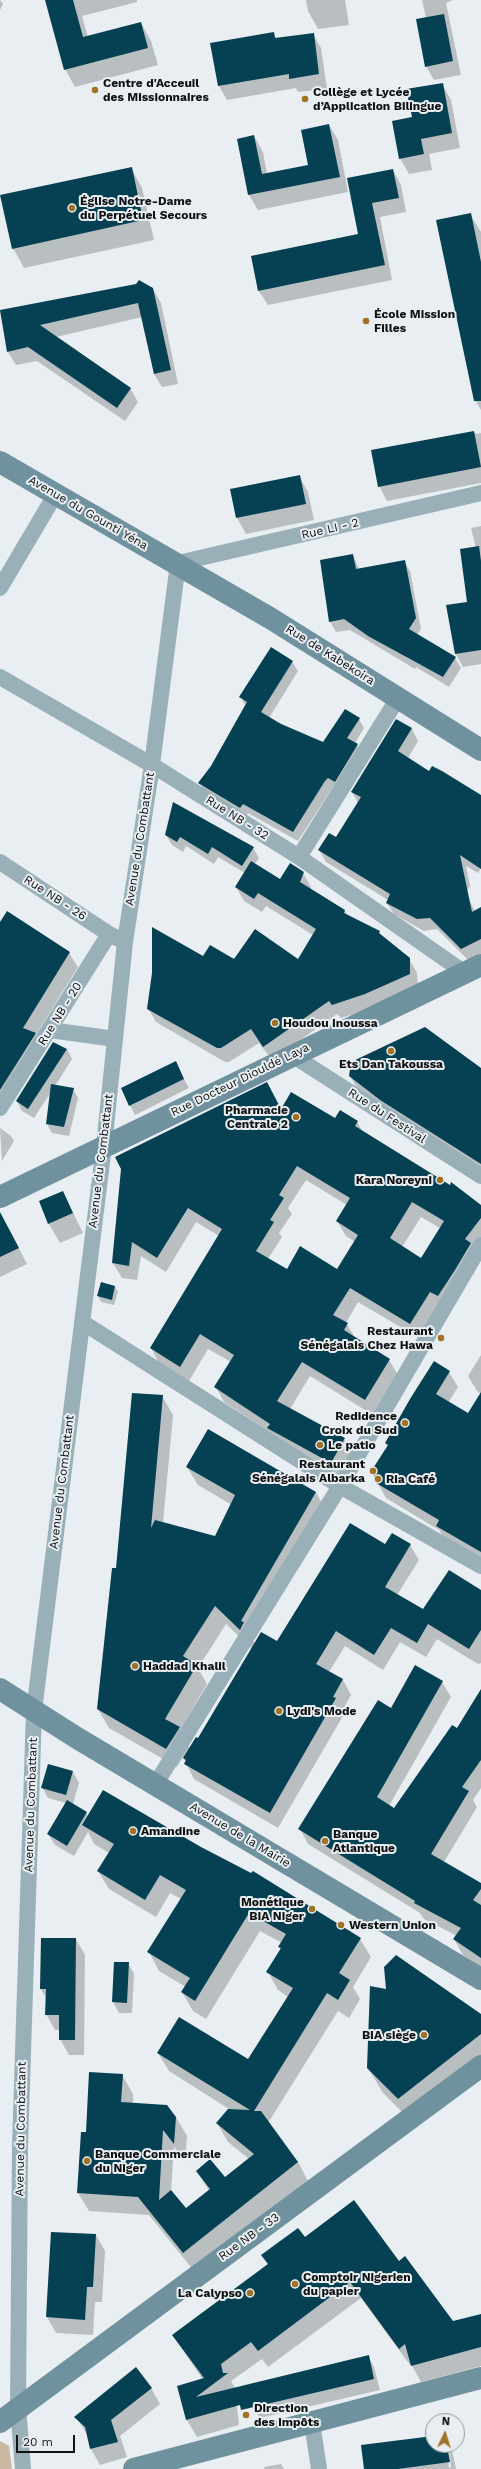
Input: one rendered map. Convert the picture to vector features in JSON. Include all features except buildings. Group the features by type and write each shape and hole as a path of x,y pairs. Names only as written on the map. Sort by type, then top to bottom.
{"street":[{"name":"Avenue du Gounti Yéna","path":"0,462 55,495 178,563"},
{"name":"Rue LI - 2","path":"178,563 481,493"},
{"path":"0,588 55,495"},
{"name":"Rue de Kabekoira","path":"178,563 481,750"},
{"name":"Avenue du Combattant","path":"23,2469 18,2407 20,2146 34,1711 104,1146 125,942 152,765 178,563"},
{"name":"Rue NB - 32","path":"0,677 152,765 473,969"},
{"path":"299,857 398,698"},
{"name":"Rue NB - 26","path":"0,862 110,934"},
{"path":"110,934 125,942"},
{"name":"Rue NB - 20","path":"0,1108 110,934"},
{"name":"Rue Docteur Diouldé Laya","path":"0,1197 473,969"},
{"path":"50,1030 115,1039"},
{"name":"Rue du Festival","path":"292,1055 481,1176"},
{"path":"155,1785 340,1486 481,1245"},
{"path":"82,1322 340,1486 481,1566"},
{"name":"Avenue de la Mairie","path":"0,1689 155,1785 481,1979"},
{"name":"Rue NB - 33","path":"0,2422 18,2407 481,2066"},
{"path":"134,2469 481,2378"},
{"path":"312,2423 319,2469"}],"shaded area":[{"path":"0,2441 9,2446 12,2469 0,2469"}],"place":[{"name":"Centre d'Acceuil des Missionnaires","path":"95,90"},
{"name":"Collège et Lycée d’Application Bilingue","path":"305,99"},
{"name":"Église Notre-Dame du Perpétuel Secours","path":"72,208"},
{"name":"École Mission Filles","path":"366,321"},
{"name":"Houdou Inoussa","path":"275,1023"},
{"name":"Ets Dan Takoussa","path":"391,1051"},
{"name":"Pharmacie Centrale 2","path":"296,1117"},
{"name":"Kara Noreyni","path":"440,1180"},
{"name":"Restaurant Sénégalais Chez Hawa","path":"441,1338"},
{"name":"Redidence Croix du Sud","path":"405,1423"},
{"name":"Le patio","path":"320,1445"},
{"name":"Restaurant Sénégalais Albarka","path":"373,1471"},
{"name":"Ria Café","path":"378,1479"},
{"name":"Haddad Khalil","path":"135,1666"},
{"name":"Lydi's Mode","path":"279,1711"},
{"name":"Amandine","path":"133,1831"},
{"name":"Banque Atlantique","path":"325,1841"},
{"name":"Monétique BIA Niger","path":"312,1909"},
{"name":"Western Union","path":"341,1925"},
{"name":"BIA siège","path":"424,2035"},
{"name":"Banque Commerciale du Niger","path":"87,2161"},
{"name":"Comptoir Nigerien du papier","path":"295,2284"},
{"name":"La Calypso","path":"250,2293"},
{"name":"Direction des impôts","path":"246,2415"}]}
